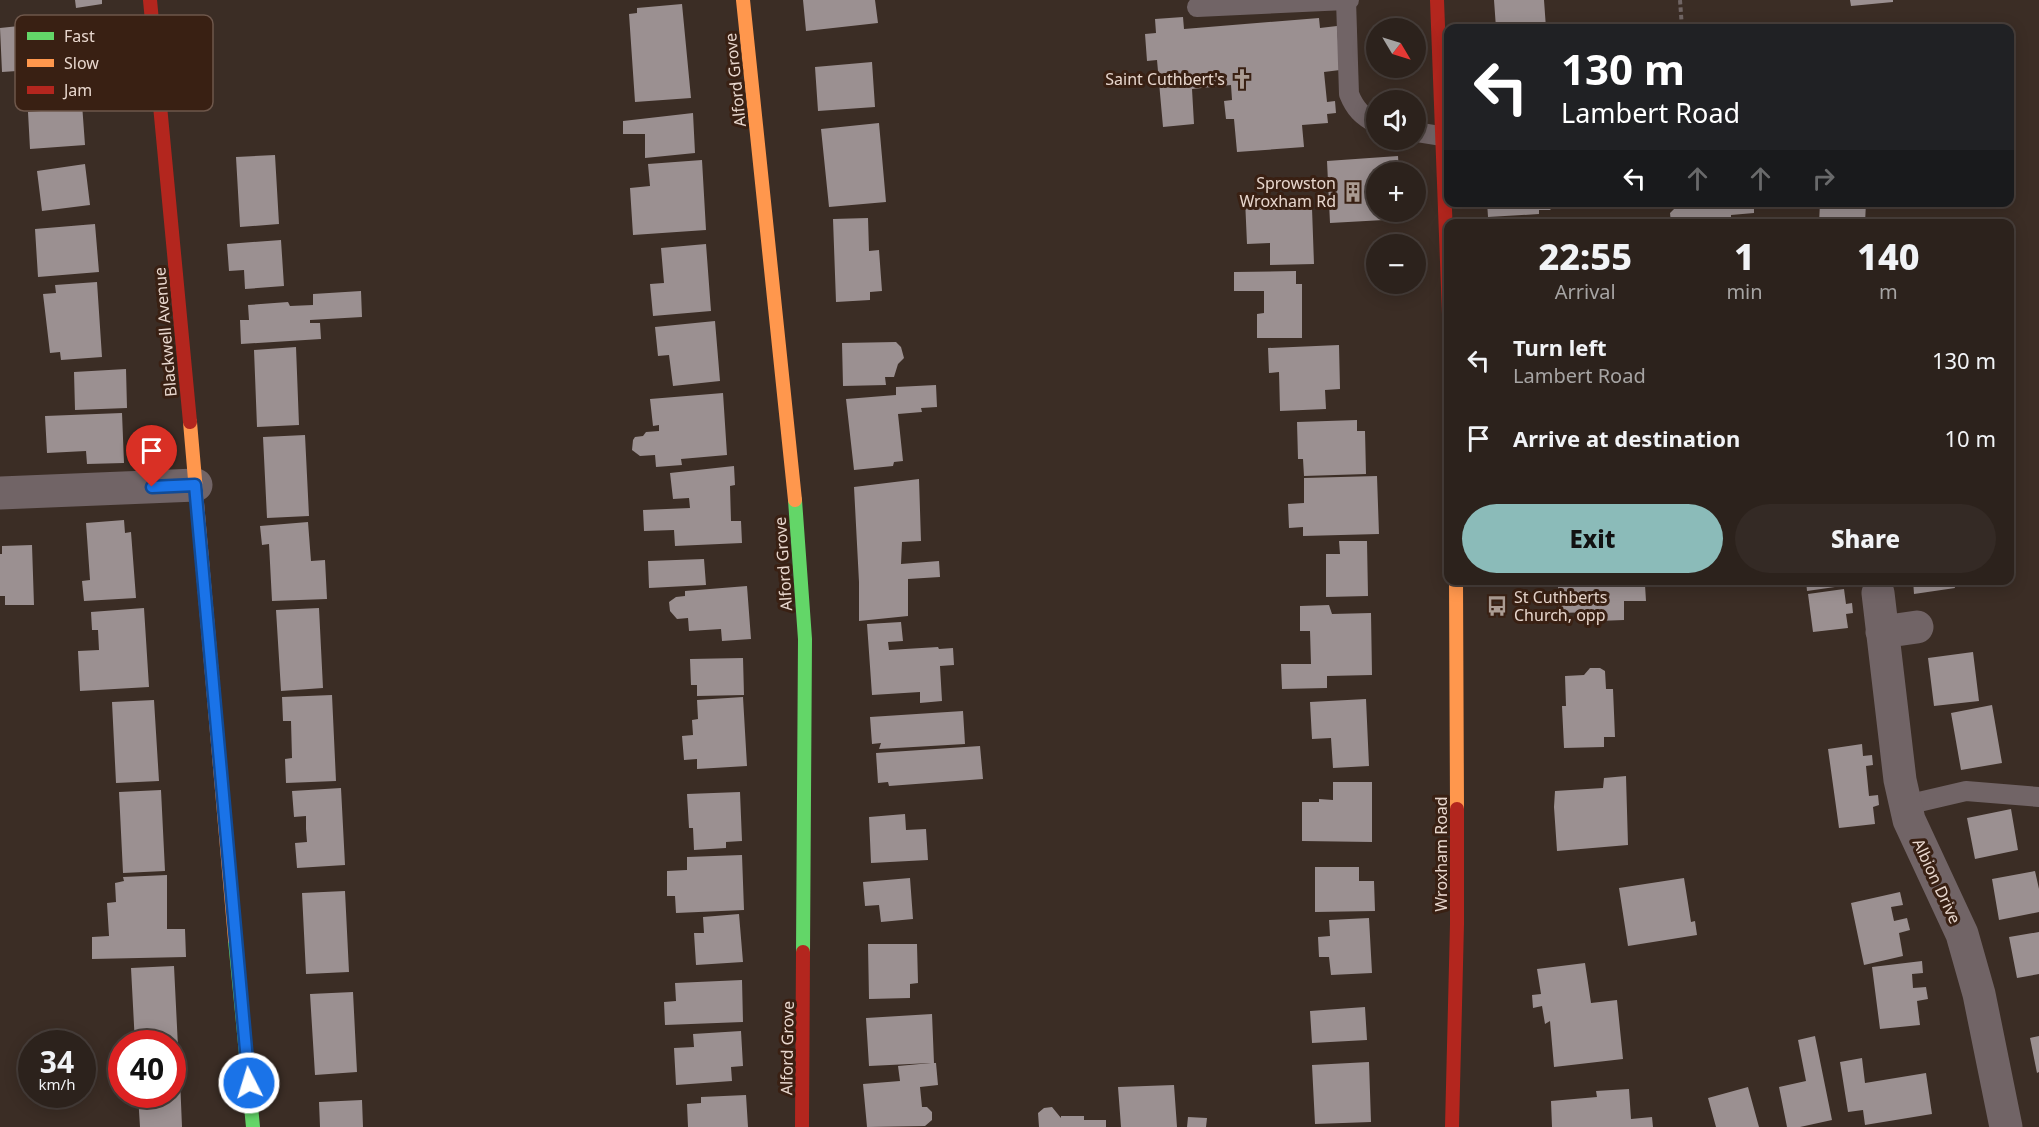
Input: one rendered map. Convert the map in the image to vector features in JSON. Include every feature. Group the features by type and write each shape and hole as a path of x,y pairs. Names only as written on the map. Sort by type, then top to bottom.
{"street":[{"name":"Blackwell Avenue","path":"150,0 152,15"},
{"name":"Alford Grove","path":"743,0 799,543 805,639 802,1127"},
{"path":"1437,0 1444,203"},
{"name":"Blackwell Avenue","path":"162,111 253,1127"},
{"path":"0,493 195,485"},
{"name":"Wroxham Road","path":"1452,1127 1457,924 1456,585"},
{"name":"Albion Drive","path":"1878,593 1900,780 1909,820 1962,934 1979,994 2006,1127"},
{"path":"1882,632 1917,627"}],"lane":[{"path":"1197,7 1347,0 1349,93 1353,103 1366,118"},
{"path":"1426,134 1441,136"},
{"path":"1906,805 1966,791 2039,797"}],"path":[{"path":"1680,0 1682,24"}],"building":[{"path":"75,0 102,0 102,4 76,8"},
{"path":"803,0 875,0 878,23 806,31"},
{"path":"1494,0 1544,0 1546,24 1496,24"},
{"path":"1850,0 1893,0 1893,2 1851,6"},
{"path":"682,4 691,98 635,102 629,14 637,13 637,8"},
{"name":"Saint Cuthbert's","path":"1183,17 1184,29 1319,18 1320,28 1337,26 1340,70 1324,72 1327,102 1335,101 1336,113 1327,114 1328,123 1302,125 1304,147 1237,152 1234,119 1226,119 1224,101 1232,100 1231,85 1192,89 1194,124 1163,127 1157,60 1147,61 1145,34 1156,33 1155,19"},
{"path":"15,26 15,71 2,72 0,28"},
{"path":"872,62 875,107 818,111 815,67"},
{"path":"83,111 85,145 30,149 28,112"},
{"path":"693,113 695,153 645,158 645,134 623,134 623,121"},
{"path":"879,123 886,202 829,207 821,129"},
{"path":"275,155 279,224 240,227 236,157"},
{"name":"Sprowston Wroxham Rd","path":"1398,156 1398,162 1366,162 1366,221 1330,223 1327,161"},
{"path":"702,160 706,230 633,235 630,188 650,186 648,164"},
{"path":"85,164 90,205 42,211 37,171"},
{"path":"1304,197 1304,208 1312,208 1314,264 1270,265 1270,243 1247,244 1245,199"},
{"path":"1487,207 1553,207 1550,210 1539,210 1539,214 1488,217"},
{"path":"1676,207 1754,207 1754,213 1731,215 1731,219 1671,219 1670,213"},
{"path":"1820,207 1866,207 1865,219 1819,219"},
{"path":"868,218 869,251 879,250 882,291 870,292 870,300 836,302 833,219"},
{"path":"95,224 99,272 38,277 35,229"},
{"path":"281,240 284,286 245,289 244,270 229,271 227,244"},
{"path":"706,244 711,311 653,316 650,284 664,283 661,248"},
{"path":"1296,271 1296,284 1302,284 1302,338 1257,338 1257,314 1264,313 1264,291 1234,291 1234,272"},
{"path":"97,282 102,357 61,360 60,352 50,353 43,294 56,293 55,285"},
{"path":"361,291 362,317 310,320 310,323 320,323 321,339 241,344 240,320 249,320 248,305 288,302 290,306 313,305 313,294"},
{"path":"715,321 720,381 673,386 669,355 658,356 655,327"},
{"path":"896,342 901,347 904,358 898,364 894,377 885,377 886,385 843,386 842,343"},
{"path":"1339,345 1340,389 1325,390 1326,409 1280,411 1279,372 1269,373 1268,348"},
{"path":"296,347 299,425 257,427 254,350"},
{"path":"126,369 127,408 75,410 74,372"},
{"path":"936,385 937,407 921,408 922,412 898,414 903,461 894,462 893,466 854,470 846,399 896,395 896,387"},
{"path":"723,393 727,455 681,459 682,465 656,467 655,455 640,456 632,450 635,437 643,436 646,432 659,431 659,425 653,426 650,399"},
{"path":"122,413 124,463 87,464 86,451 47,453 45,416"},
{"path":"1357,420 1357,431 1365,431 1366,474 1304,476 1303,459 1298,459 1297,422"},
{"path":"305,435 309,516 267,518 263,437"},
{"path":"734,466 735,485 730,486 731,521 741,521 742,543 675,546 674,530 644,531 643,510 690,508 689,498 673,499 670,473"},
{"path":"1377,476 1379,534 1303,536 1303,527 1289,528 1288,504 1304,503 1304,478"},
{"path":"919,479 921,541 902,542 901,564 939,561 940,577 908,579 908,616 859,621 854,487"},
{"path":"124,520 125,533 131,532 136,598 84,601 82,581 90,580 86,523"},
{"path":"308,522 311,561 325,560 327,599 272,601 269,544 262,545 260,526"},
{"path":"1339,541 1367,541 1368,596 1326,597 1326,554 1340,554"},
{"path":"32,545 34,605 5,605 5,596 0,596 2,546"},
{"path":"704,559 706,585 649,588 648,561"},
{"path":"1558,585 1645,585 1646,601 1624,601 1624,620 1598,621 1598,612 1558,613"},
{"path":"1806,585 1842,585 1842,586 1807,591"},
{"path":"1913,585 1954,585 1955,588 1914,594"},
{"path":"747,586 751,639 722,641 721,629 689,631 688,618 677,619 670,611 669,602 676,597 685,596 685,591"},
{"path":"1844,589 1846,604 1852,603 1853,613 1846,614 1848,628 1813,632 1808,594"},
{"path":"1329,605 1332,614 1371,613 1372,675 1327,676 1327,688 1282,689 1281,664 1311,664 1310,631 1300,631 1300,606"},
{"path":"144,608 149,687 80,691 78,651 99,650 98,630 92,630 91,612"},
{"path":"319,608 323,688 281,691 276,610"},
{"path":"901,622 903,641 888,642 889,650 953,648 954,665 940,666 942,701 920,703 920,692 872,695 867,624"},
{"path":"1973,652 1979,701 1934,706 1928,658"},
{"path":"743,658 744,695 697,696 697,685 691,685 690,659"},
{"path":"1590,668 1600,668 1605,671 1606,689 1613,689 1615,737 1604,737 1604,747 1564,748 1562,706 1566,706 1565,676 1584,675"},
{"path":"332,695 336,781 286,783 285,759 292,758 291,721 283,721 282,697"},
{"path":"743,697 747,766 697,769 697,759 684,760 682,736 693,735 692,720 698,719 697,700"},
{"path":"1366,699 1369,766 1333,768 1331,738 1312,739 1310,702"},
{"path":"154,700 159,781 116,783 112,702"},
{"path":"1992,705 2002,763 1961,770 1951,713"},
{"path":"963,711 965,744 879,749 881,743 872,744 870,717"},
{"path":"1862,744 1863,756 1872,755 1873,765 1866,766 1869,796 1878,795 1879,805 1873,807 1875,824 1839,828 1828,749"},
{"path":"980,746 983,779 889,786 888,782 878,783 876,753"},
{"path":"1626,776 1628,845 1557,851 1555,791 1603,788 1604,778"},
{"path":"1333,782 1372,782 1372,842 1302,841 1302,802 1319,802 1319,799 1333,800"},
{"path":"341,788 345,865 297,868 295,843 307,842 306,816 294,817 292,791"},
{"path":"161,790 165,871 123,873 119,792"},
{"path":"740,792 742,841 726,842 726,848 694,850 693,828 689,828 687,794"},
{"path":"2011,809 2018,850 1975,859 1967,818"},
{"path":"905,814 906,830 926,829 928,860 871,863 869,817"},
{"path":"742,855 744,910 676,913 675,896 667,896 667,871 687,870 687,857"},
{"path":"1315,867 1359,867 1359,881 1374,881 1375,911 1315,912"},
{"path":"2035,871 2039,889 2039,912 1999,920 1992,879"},
{"path":"167,875 167,929 185,929 186,957 92,959 92,937 109,936 107,903 116,902 115,883 124,881 123,877"},
{"path":"910,878 913,919 881,922 879,905 865,906 863,882"},
{"path":"1684,878 1691,922 1695,921 1697,935 1628,946 1619,888"},
{"path":"345,891 349,972 306,974 302,893"},
{"path":"1900,892 1903,905 1891,907 1894,921 1907,918 1910,930 1899,933 1903,956 1864,965 1851,903"},
{"path":"739,914 743,962 696,965 694,933 704,933 703,917"},
{"path":"1369,918 1372,973 1331,975 1329,957 1319,957 1318,937 1330,936 1329,920"},
{"path":"2039,932 2039,974 2017,978 2009,937"},
{"path":"868,944 917,944 918,983 910,984 910,998 869,999"},
{"path":"1922,961 1923,973 1912,974 1913,988 1926,987 1928,999 1917,1001 1920,1025 1880,1029 1872,967"},
{"path":"1585,963 1591,1003 1617,1000 1623,1059 1554,1067 1550,1021 1545,1024 1542,1006 1533,1008 1532,995 1541,994 1537,969"},
{"path":"174,966 177,1030 134,1030 131,968"},
{"path":"742,980 743,1022 665,1025 664,1002 676,1001 675,983"},
{"path":"353,992 357,1072 315,1075 310,994"},
{"path":"1365,1007 1367,1040 1312,1043 1310,1011"},
{"path":"932,1014 934,1063 936,1063 938,1085 920,1087 922,1107 927,1107 932,1112 932,1120 925,1126 867,1127 863,1084 900,1081 898,1066 931,1063 869,1066 866,1018"},
{"path":"741,1031 743,1066 731,1067 732,1081 676,1085 674,1048 694,1047 693,1034"},
{"path":"1815,1036 1832,1120 1800,1127 1787,1127 1779,1087 1806,1081 1798,1040"},
{"path":"2039,1036 2039,1072 2037,1073 2030,1038"},
{"path":"1862,1058 1865,1083 1926,1073 1932,1114 1865,1125 1863,1110 1848,1112 1840,1062"},
{"path":"1369,1062 1371,1122 1315,1124 1312,1065"},
{"path":"1174,1085 1177,1127 1121,1127 1118,1087"},
{"path":"1748,1087 1759,1127 1716,1127 1708,1098"},
{"path":"1629,1089 1631,1119 1652,1117 1653,1127 1552,1127 1551,1101 1597,1097 1596,1091"},
{"path":"746,1095 748,1127 688,1127 687,1104 701,1103 701,1097"},
{"path":"362,1100 363,1127 320,1127 319,1102"},
{"path":"1052,1107 1061,1118 1061,1116 1084,1116 1084,1120 1106,1120 1106,1127 1039,1127 1038,1113 1044,1108"},
{"path":"139,1108 181,1108 182,1127 140,1127"},
{"path":"1188,1117 1207,1118 1206,1127 1187,1127"}],"traffic: fast":[{"path":"795,500 805,639 803,952"},
{"path":"235,940 253,1127"}],"traffic: slow":[{"path":"743,0 795,500"},
{"path":"190,422 235,940"},
{"path":"1456,585 1457,809"}],"traffic: jam":[{"path":"150,0 151,15"},
{"path":"1437,0 1444,183"},
{"path":"161,111 190,422"},
{"path":"1445,207 1445,219"},
{"path":"1452,1127 1457,924 1457,809"},
{"path":"802,1127 803,952"}],"place":[{"name":"Saint Cuthbert's","path":"1242,79"},
{"name":"Sprowston Wroxham Rd","path":"1353,192"},
{"name":"St Cuthberts Church, opp","path":"1497,606"}],"route":[{"path":"152,487 195,485 249,1083"}]}
